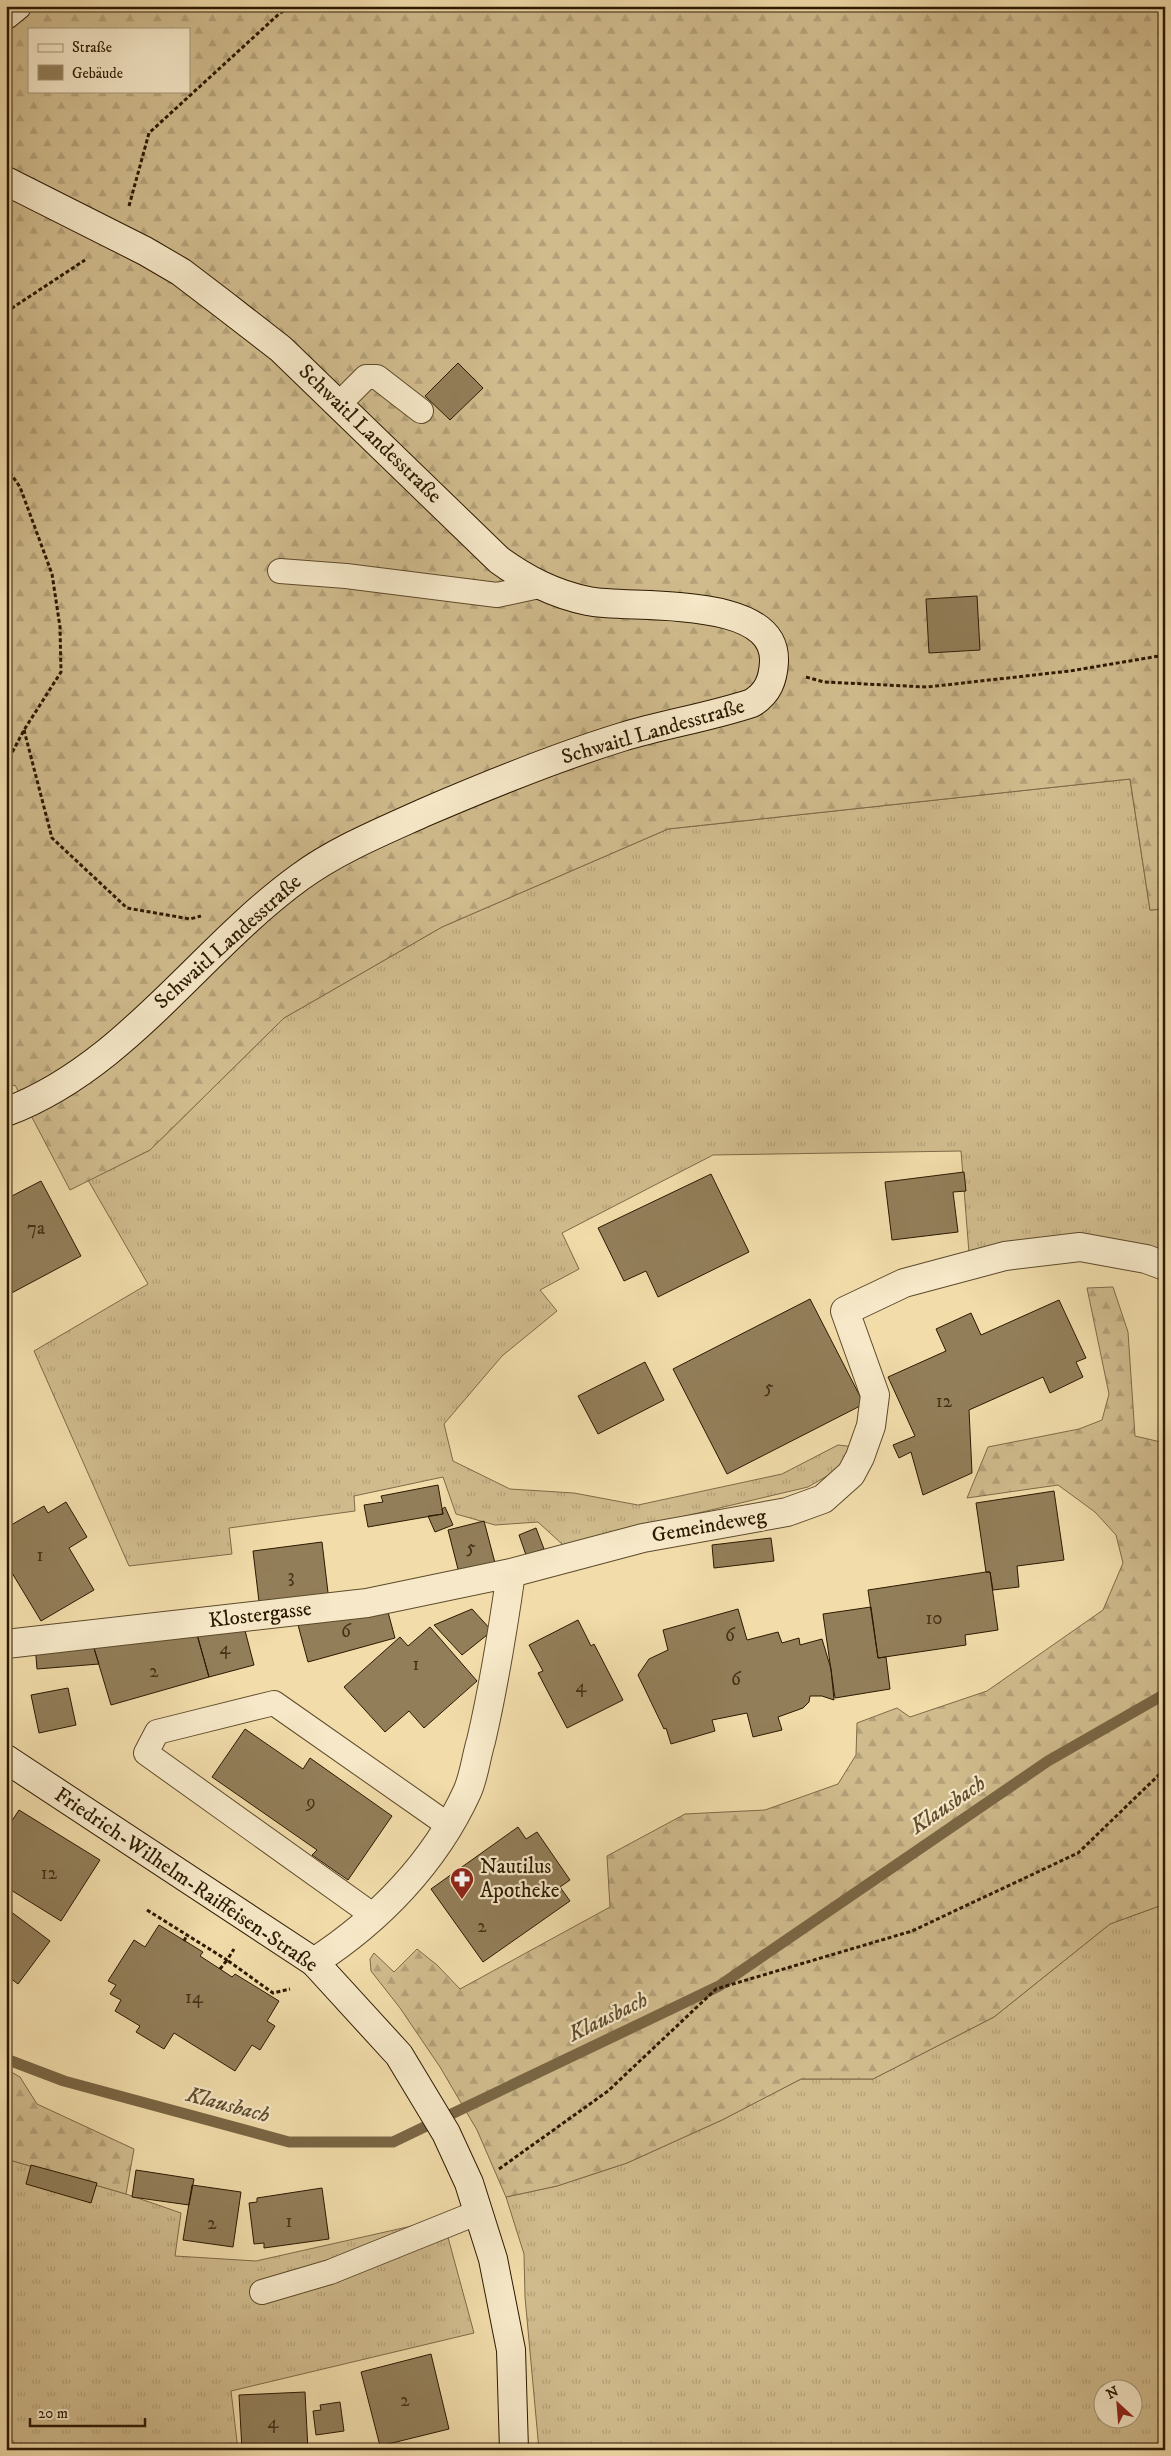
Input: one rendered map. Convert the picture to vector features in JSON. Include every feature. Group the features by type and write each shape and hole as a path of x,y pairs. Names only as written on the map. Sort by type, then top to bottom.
{"street":[{"path":"6,15 18,6"},
{"name":"Schwaitl Landesstraße","path":"6,181 120,237 181,272 281,349 499,560 539,586 590,602 689,609 716,612 745,619 754,624 768,639 774,658 773,670 767,689 761,697 752,703 622,737 555,759 382,831 322,863 273,898 151,1012 93,1062 56,1087 6,1112"},
{"name":"Gemeindeweg","path":"511,1572 643,1538 786,1512 823,1499 851,1474 860,1457 870,1426 875,1395 845,1311 904,1283 1006,1256 1080,1247 1146,1259 1165,1266"},
{"path":"314,1962 346,1942 392,1900 426,1860 468,1791 495,1683 511,1572"},
{"name":"Klostergasse","path":"6,1644 367,1602 511,1572"},
{"name":"Friedrich-Wilhelm-Raiffeisen-Straße","path":"6,1759 314,1962 398,2055 446,2133 469,2183 493,2259 511,2350 514,2450"}],"lane":[{"path":"339,404 366,377 377,377 421,411"},
{"path":"280,571 346,576 496,595 539,586"},
{"path":"374,1916 146,1753 157,1732 274,1703 448,1825"},
{"path":"262,2292 330,2272 479,2212"}],"path":[{"path":"6,312 120,237 149,133 280,13 294,6"},
{"path":"6,467 20,488 52,574 60,627 61,672 24,730 6,764"},
{"path":"773,670 824,682 927,688 1070,671 1165,655"},
{"path":"24,730 52,838 127,908 190,919 208,914"},
{"path":"498,2169 608,2091 716,1989 912,1931 1078,1853 1165,1769"},
{"path":"6,1821 11,1823"},
{"path":"147,1910 227,1960 273,1993 299,1986"},
{"path":"184,1940 187,1935"},
{"path":"220,1969 239,1942"}],"green space":[{"path":"6,6 1165,6 1165,909 1150,910 1130,779 668,829 442,927 284,1018 150,1150 70,1190 15,1085 6,1088"},
{"path":"1130,779 1150,910 1165,909 1165,1259 969,1253 961,1151 713,1155 562,1233 579,1269 540,1290 557,1311 502,1356 444,1424 453,1461 510,1489 574,1493 638,1505 782,1474 838,1445 855,1447 839,1469 808,1487 563,1545 538,1522 495,1525 456,1514 443,1477 354,1496 355,1511 229,1528 232,1554 129,1566 34,1351 148,1284 88,1180 150,1150 284,1018 442,927 668,829"},
{"path":"1113,1287 1128,1332 1135,1436 1165,1443 1165,1904 1110,1924 994,2017 873,2079 801,2079 722,2120 627,2163 557,2186 506,2197 477,2130 440,2067 400,2008 371,1971 370,1959 374,1953 394,1972 417,1949 437,1965 460,1989 610,1907 607,1856 685,1814 765,1810 838,1784 856,1755 857,1723 897,1708 910,1717 987,1691 1103,1610 1123,1563 1116,1535 1095,1512 1058,1485 967,1498 988,1447 1079,1429 1102,1420 1109,1394 1087,1288"},
{"path":"1165,1904 1165,2450 539,2450 525,2297 524,2254 506,2197 557,2186 627,2163 722,2120 801,2079 873,2079 994,2017 1110,1924"},
{"path":"6,2069 20,2077 37,2104 134,2149 126,2194 6,2159"},
{"path":"6,2159 126,2194 181,2213 175,2256 256,2261 443,2219 474,2333 231,2391 238,2450 18,2450 6,2428"}],"building":[{"path":"458,363 483,388 450,420 425,396"},
{"path":"977,596 980,650 929,653 926,599"},
{"path":"964,1172 966,1191 953,1192 958,1232 892,1240 885,1182"},
{"path":"711,1174 749,1252 658,1297 646,1271 624,1281 598,1228"},
{"path":"41,1181 81,1256 6,1296 6,1199"},
{"path":"810,1299 864,1404 727,1474 673,1369"},
{"path":"1059,1300 1086,1358 1076,1362 1083,1377 1050,1393 1043,1377 969,1410 972,1473 923,1495 911,1452 899,1458 893,1445 915,1436 888,1377 946,1351 936,1329 971,1313 981,1335"},
{"path":"645,1362 664,1400 598,1434 578,1396"},
{"path":"438,1485 443,1514 368,1527 364,1505 383,1502 381,1496"},
{"path":"1054,1491 1064,1560 1017,1566 1019,1587 993,1590 990,1572 986,1572 976,1503"},
{"path":"66,1502 87,1537 69,1548 94,1590 41,1621 6,1563 6,1548 12,1544 6,1535 6,1528 44,1506 48,1513"},
{"path":"445,1507 453,1525 435,1532 428,1516 443,1514 442,1509"},
{"path":"484,1521 495,1563 459,1573 448,1530"},
{"path":"536,1528 544,1549 526,1555 519,1535"},
{"path":"771,1538 774,1561 714,1568 712,1545"},
{"path":"322,1542 329,1601 260,1610 253,1551"},
{"path":"990,1572 998,1630 965,1635 966,1645 878,1658 868,1590"},
{"path":"385,1601 395,1638 308,1662 298,1625"},
{"path":"871,1607 878,1658 886,1657 890,1689 835,1698 823,1614"},
{"path":"472,1609 492,1631 462,1655 434,1625"},
{"path":"738,1609 747,1640 778,1632 782,1643 799,1638 800,1645 822,1639 831,1669 834,1700 822,1696 810,1696 809,1702 803,1708 778,1717 782,1730 753,1737 747,1713 712,1720 715,1731 671,1744 666,1728 664,1729 638,1675 649,1659 668,1650 663,1630"},
{"path":"242,1619 254,1665 209,1677 196,1631"},
{"path":"578,1620 591,1646 594,1644 623,1700 567,1728 538,1673 543,1671 529,1645"},
{"path":"430,1627 477,1681 424,1728 409,1711 385,1732 344,1687 400,1637 408,1646"},
{"path":"196,1631 209,1677 111,1705 93,1645"},
{"path":"35,1644 93,1645 99,1664 37,1669"},
{"path":"68,1688 76,1725 39,1733 31,1695"},
{"path":"245,1729 303,1769 310,1758 392,1816 348,1880 312,1855 317,1850 212,1777"},
{"path":"19,1810 100,1860 61,1921 6,1887 6,1830"},
{"path":"518,1827 526,1839 537,1832 570,1880 560,1887 570,1901 483,1962 431,1889"},
{"path":"6,1908 50,1941 18,1984 6,1975"},
{"path":"159,1925 203,1952 200,1956 232,1977 235,1974 279,2001 267,2021 275,2026 260,2050 252,2045 235,2071 174,2033 164,2049 136,2032 140,2026 115,2011 121,2000 110,1994 116,1985 108,1981 134,1940 145,1947"},
{"path":"31,2165 97,2183 91,2203 26,2184"},
{"path":"136,2170 194,2179 189,2205 132,2197"},
{"path":"192,2185 241,2192 233,2247 183,2240"},
{"path":"322,2188 329,2239 264,2248 264,2243 254,2244 249,2203 257,2202 257,2198"},
{"path":"431,2354 449,2429 380,2446 361,2372"},
{"path":"305,2392 308,2450 242,2450 239,2395"},
{"path":"340,2402 344,2431 316,2435 313,2411 321,2410 320,2405"}],"waterway":[{"name":"Klausbach","path":"6,2059 64,2081 289,2142 393,2142 719,1986 1048,1761 1165,1694"}],"place":[{"name":"Nautilus Apotheke","path":"462,1900"}]}
